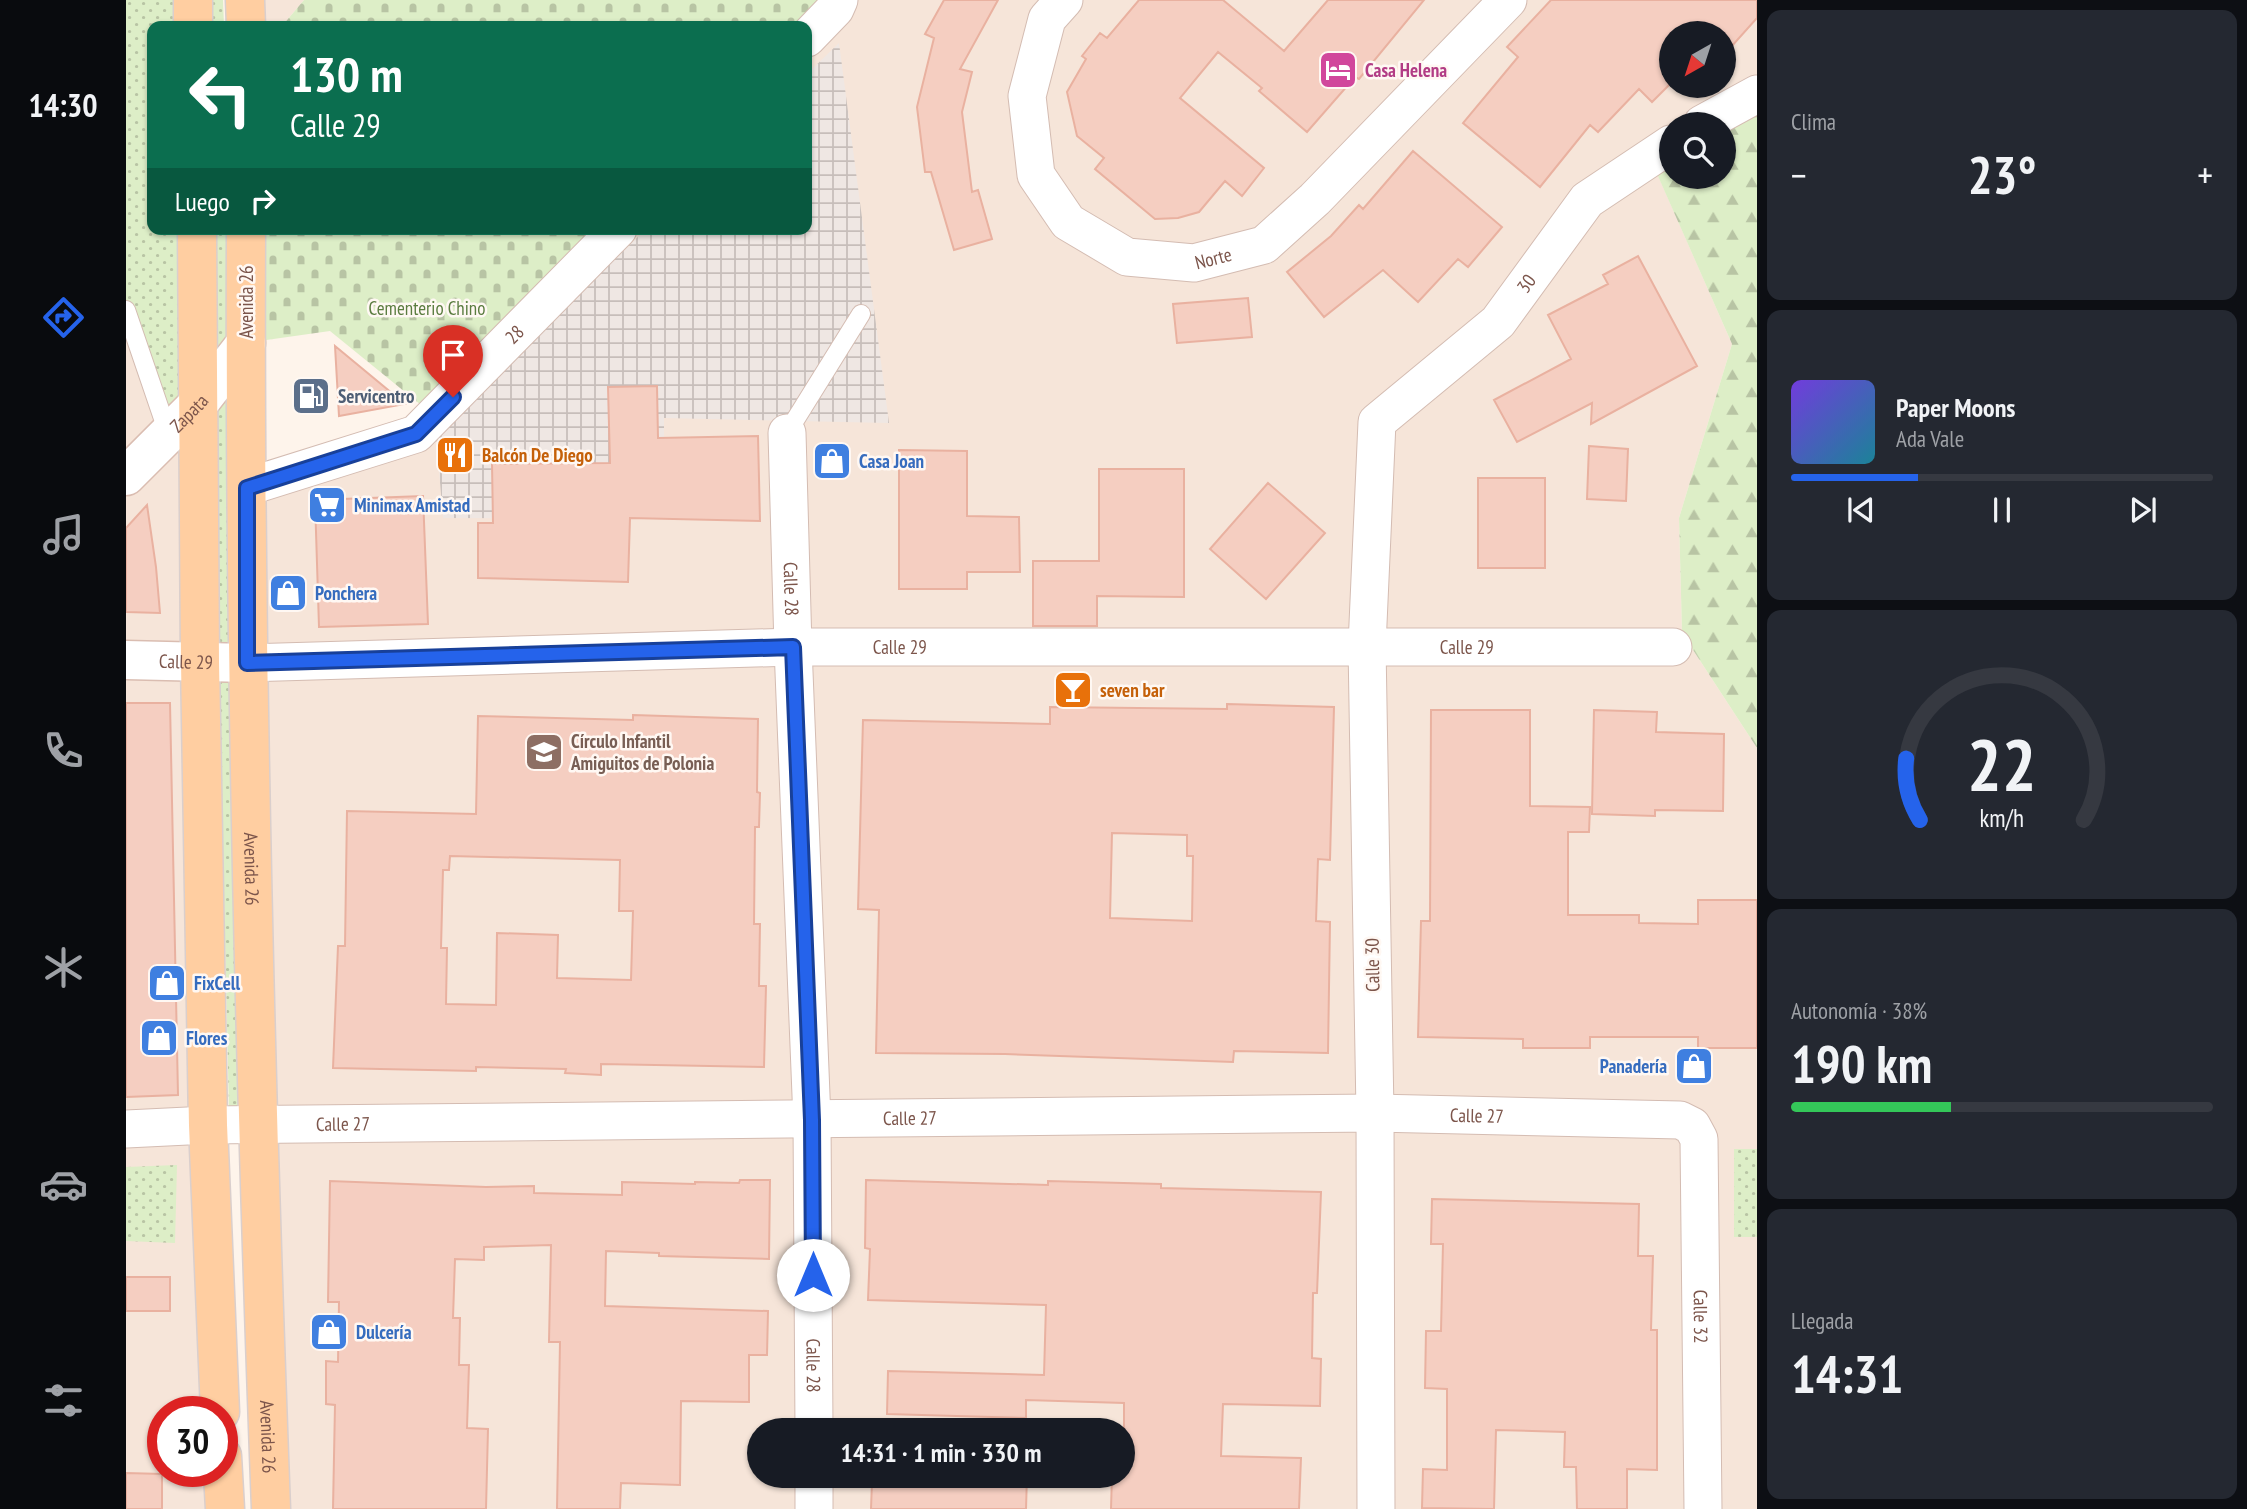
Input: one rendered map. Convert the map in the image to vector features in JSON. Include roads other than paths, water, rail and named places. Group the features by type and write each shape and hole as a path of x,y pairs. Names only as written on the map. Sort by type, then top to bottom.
{"main road":[{"path":"193,0 193,21"},
{"path":"245,0 246,21"},
{"path":"197,235 200,662 208,1125 219,1396"},
{"name":"Avenida 26","path":"246,235 247,663 257,1125 271,1509"},
{"name":"Zapata","path":"126,476 200,402 246,343"},
{"name":"Calle 29","path":"126,660 247,663"},
{"path":"224,1487 225,1509"}],"street":[{"path":"812,33 835,9 839,0"},
{"name":"Norte","path":"1064,0 1047,19 1027,96 1036,175 1068,222 1127,257 1194,263 1264,245 1315,200 1508,0"},
{"path":"1724,112 1757,94"},
{"name":"30","path":"1377,422 1498,322 1587,200 1659,152"},
{"name":"28","path":"247,488 416,434 612,235"},
{"name":"Calle 30","path":"1376,1509 1375,1113 1367,646 1377,422"},
{"name":"Calle 28","path":"788,433 793,647 812,1120 814,1418"},
{"name":"Calle 29","path":"247,663 793,647 1673,647"},
{"name":"Calle 27","path":"126,1129 208,1125 1375,1113 1680,1121 1692,1126"},
{"name":"Calle 32","path":"1692,1126 1699,1139 1703,1509"},
{"path":"814,1488 814,1509"}],"lane":[{"path":"126,310 168,433"},
{"name":"Calle 28","path":"788,433 861,314"}],"place":[{"name":"Casa Helena","path":"1338,70"},
{"name":"Servicentro","path":"311,396"},
{"name":"Balcón De Diego","path":"455,455"},
{"name":"Casa Joan","path":"832,461"},
{"name":"Minimax Amistad","path":"327,505"},
{"name":"Ponchera","path":"288,593"},
{"name":"seven bar","path":"1073,690"},
{"name":"Círculo Infantil Amiguitos de Polonia","path":"544,752"},
{"name":"FixCell","path":"167,983"},
{"name":"Flores","path":"159,1038"},
{"name":"Panadería","path":"1694,1066"},
{"name":"Dulcería","path":"329,1332"}],"park label":[{"name":"Cementerio Chino","path":"427,308"}]}
